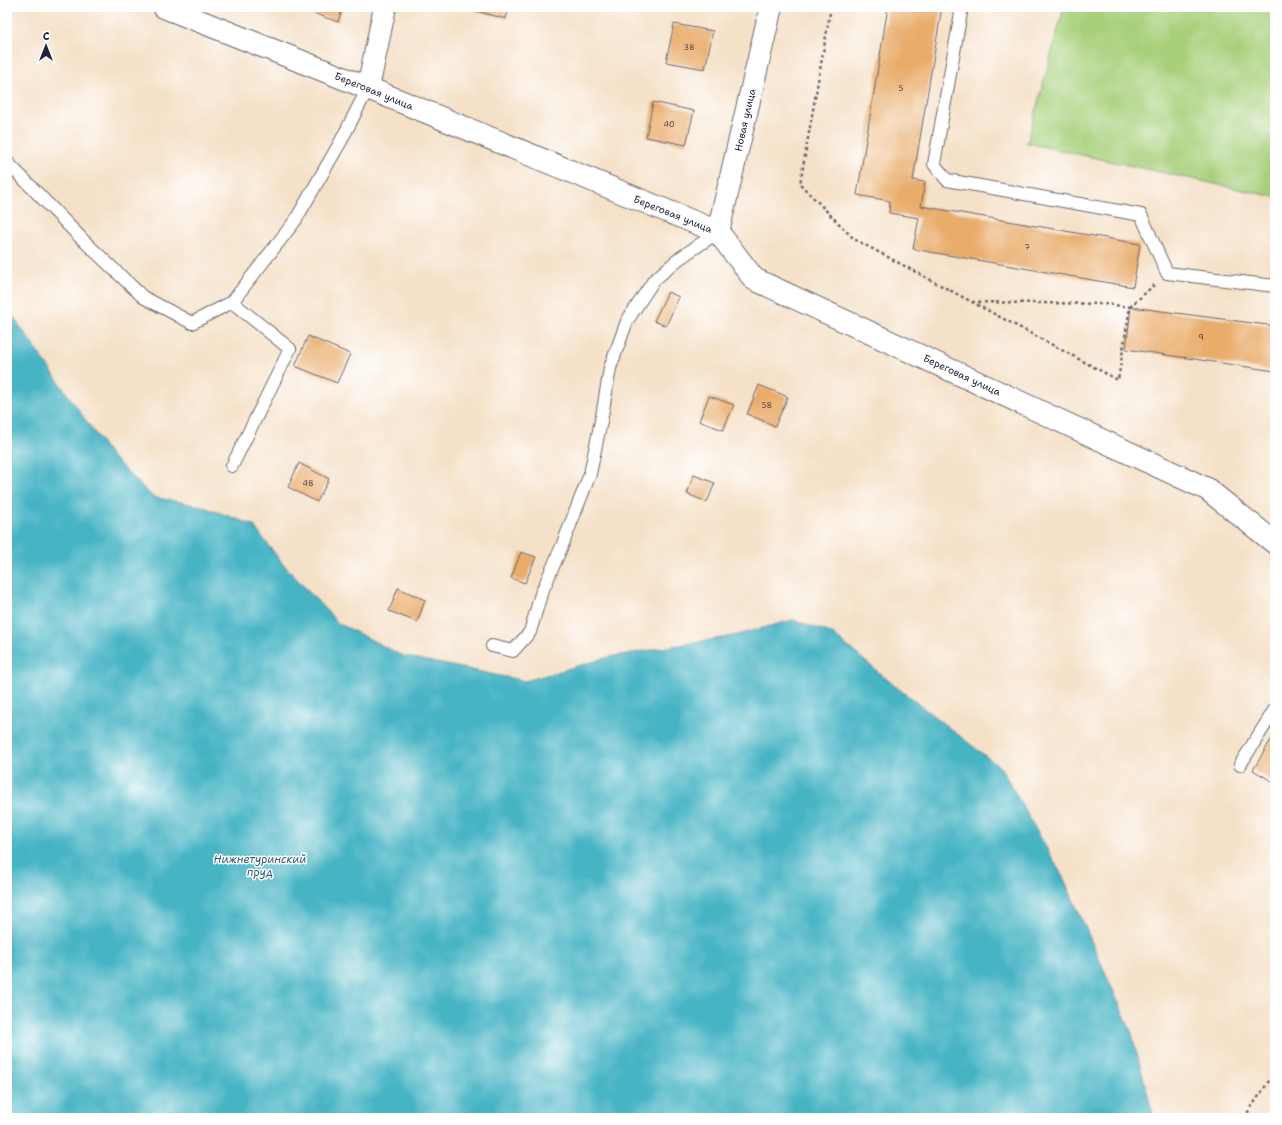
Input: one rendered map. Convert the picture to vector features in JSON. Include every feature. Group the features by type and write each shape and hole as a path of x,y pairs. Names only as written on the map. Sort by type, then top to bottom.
{"street":[{"name":"Береговая улица","path":"164,7 368,88 718,232 754,279 1207,489 1275,543"},
{"path":"368,88 385,7"},
{"name":"Новая улица","path":"718,232 771,7"}],"lane":[{"path":"962,7 934,164 947,180 1141,215 1166,273 1275,286"},
{"path":"7,162 82,239 143,297 192,323 232,302 295,221 341,141 368,88"},
{"path":"492,646 514,651 530,632 541,594 562,546 590,474 610,368 627,321 654,280 680,258 718,232"},
{"path":"232,302 290,349 232,466"},
{"path":"1240,765 1275,709"}],"path":[{"path":"831,7 800,184 854,238 1118,380 1130,307 1166,273"},
{"path":"972,302 1105,304 1130,307"},
{"path":"1244,1118 1275,1072"}],"green space":[{"path":"1064,7 1265,7 1275,9 1275,197 1027,143"}],"water":[{"name":"Нижнетуринский пруд","path":"7,308 111,456 153,497 201,506 253,525 282,563 338,623 403,656 525,681 609,657 733,636 793,620 831,633 895,686 1001,768 1064,879 1131,1031 1154,1118 7,1118"}],"building":[{"path":"296,7 343,7 338,22"},
{"path":"461,7 509,7 506,19"},
{"path":"888,7 942,7 913,180 925,182 921,206 1140,244 1133,287 913,249 919,218 889,213 890,201 857,195"},
{"path":"674,24 713,31 705,69 666,62"},
{"path":"653,102 694,111 686,145 646,137"},
{"path":"668,292 679,297 666,326 654,321"},
{"path":"1131,307 1275,326 1275,371 1126,349"},
{"path":"308,336 350,354 337,383 295,366"},
{"path":"759,385 788,397 775,426 747,414"},
{"path":"709,396 734,405 723,430 699,421"},
{"path":"299,463 329,479 317,502 288,487"},
{"path":"694,475 715,483 707,502 687,494"},
{"path":"521,552 536,557 525,583 511,578"},
{"path":"398,588 425,600 417,622 389,611"},
{"path":"1272,738 1275,740 1275,783 1253,770"}]}
